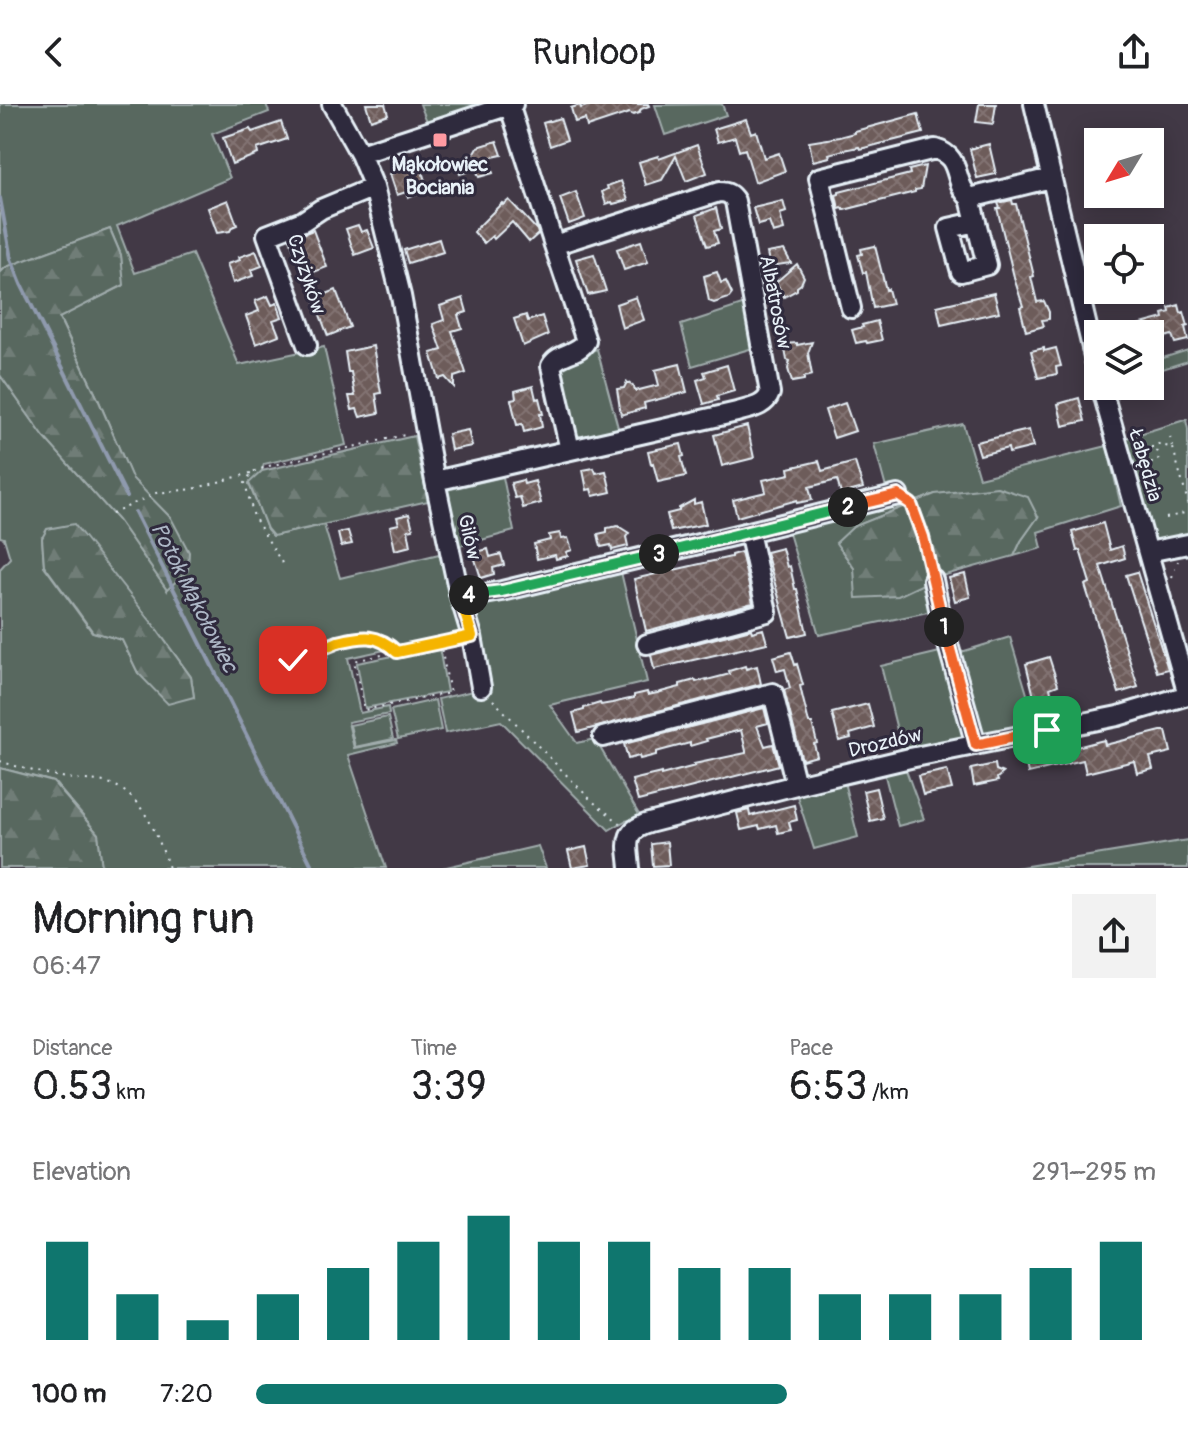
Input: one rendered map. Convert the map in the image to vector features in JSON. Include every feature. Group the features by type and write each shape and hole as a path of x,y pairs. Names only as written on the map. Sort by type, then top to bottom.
{"street":[{"name":"Gilów","path":"332,104 360,154 374,187 401,296 435,481 481,687"},
{"path":"360,154 511,104 586,341 579,348 556,359 551,366 570,450"},
{"path":"1034,104 1085,320"},
{"path":"851,308 819,178 935,149 948,155 953,162 963,191 970,198 976,222"},
{"path":"970,198 1051,178"},
{"name":"Czyżyków","path":"307,345 267,235 374,187"},
{"name":"Albatrosów","path":"435,481 737,412 767,401 770,393 732,196 719,192 554,245"},
{"name":"Łabędzia","path":"1105,400 1188,695"},
{"path":"459,593 473,596 502,591 898,495"},
{"path":"647,644 767,612 749,532"},
{"path":"1148,552 1184,550"},
{"path":"933,580 976,745"},
{"path":"603,737 771,685 796,785"},
{"name":"Drozdów","path":"633,829 796,785 1118,716 1188,695"},
{"path":"630,868 628,846 633,829"}],"path":[{"path":"112,514 156,493 193,489 269,466 426,431"},
{"path":"1170,437 1188,503"},
{"path":"1152,448 1158,444 1173,448"},
{"path":"252,472 245,483 254,517 282,563"},
{"path":"898,495 911,504 933,580"},
{"path":"1166,518 1188,512"},
{"path":"1170,581 1184,550"},
{"path":"440,642 450,693 364,710 354,661 440,642 472,636"},
{"path":"321,649 326,656 323,660 304,665 289,668 278,665 274,659 277,652 302,647 321,649 349,640 375,637 397,652"},
{"path":"292,649 290,657 304,665"},
{"path":"481,687 592,801 619,823 633,829"},
{"path":"0,761 60,777 105,782 120,788 152,824 169,868"}],"green space":[{"path":"0,104 266,104 269,112 212,134 230,178 117,226 135,273 192,254 239,365 324,347 346,445 264,464 262,471 249,484 267,529 273,536 324,525 340,578 439,554 462,633 348,658 360,713 388,707 389,714 348,722 354,748 396,740 397,743 348,755 386,868 102,868 98,834 54,782 0,768 0,569 10,558 4,538 0,537 0,375 44,437 118,520 167,590 171,518 132,479 59,317 123,286 121,255 110,229 6,267 0,273","holes":["42,538 152,623 191,677 194,697 138,673 122,640 92,632 44,566","304,644 327,644 328,657 324,663 289,670 282,669 271,659 272,653"]},
{"path":"420,104 485,104 428,124"},
{"path":"722,104 726,115 665,135 655,105"},
{"path":"110,229 121,255 124,285 59,318 132,478 171,518 189,552 188,570 167,590 118,520 44,437 0,375 0,273 6,267"},
{"path":"745,304 753,348 692,366 681,325"},
{"path":"597,349 619,431 585,441 573,431 558,370 562,361"},
{"path":"1188,350 1188,361 1164,369 1164,358"},
{"path":"1188,419 1188,538 1158,546 1149,538 1123,445 1126,438"},
{"path":"963,424 979,478 1107,446 1121,506 1038,532 1042,548 1014,556 1038,517 935,494 915,502 906,491 886,488 874,444"},
{"path":"414,436 428,501 273,536 267,529 249,483 262,471"},
{"path":"503,477 514,531 456,547 442,491"},
{"path":"997,487 1028,497 1038,517 1014,556 938,577 898,596 856,598 854,568 836,543 853,527 935,494"},
{"path":"897,502 903,507 853,527 837,544 854,568 927,583 933,611 819,635 789,533"},
{"path":"74,524 191,677 194,697 168,704 138,673 122,640 93,632 44,565 42,538 47,529"},
{"path":"621,572 647,682 550,705 577,743 595,739 641,818 625,821 609,830 501,721 445,733 438,699 486,688 467,605"},
{"path":"1010,637 1036,724 990,737 978,731 958,653"},
{"path":"439,647 447,692 365,708 357,663"},
{"path":"318,649 323,658 307,663 291,656 294,650"},
{"path":"944,651 969,736 902,750 881,666"},
{"path":"435,700 441,730 398,739 391,710"},
{"path":"388,717 393,739 355,747 350,725"},
{"path":"0,768 53,782 98,834 102,868 0,868"},
{"path":"906,770 924,819 898,826 884,772"},
{"path":"844,782 858,837 814,849 797,796"},
{"path":"1188,840 1188,868 1015,868"},
{"path":"538,846 546,868 442,868 525,849"}],"building":[{"path":"366,104 385,104 388,114 371,120"},
{"path":"593,104 649,106 639,113 629,113 587,127 585,119 575,122 571,108"},
{"path":"979,104 996,104 993,124 976,122"},
{"path":"918,114 923,133 844,150 813,161 809,142 840,137"},
{"path":"560,118 567,140 550,146 543,123"},
{"path":"746,119 751,133 756,131 764,158 779,153 785,171 755,182 745,149 739,151 735,137 718,142 714,129"},
{"path":"281,122 287,139 257,149 258,154 232,164 223,138"},
{"path":"497,141 502,155 488,158 493,173 479,177 476,169 460,174 456,161 473,156 478,147"},
{"path":"989,144 996,174 977,178 970,149"},
{"path":"697,145 707,173 686,181 676,156 662,180 646,185 639,162 658,156 659,159"},
{"path":"396,163 404,169 420,164 425,181 419,183 422,192 408,197 406,192 397,195 390,174 395,172"},
{"path":"925,166 921,189 915,192 839,209 836,195 839,192 910,174 909,170"},
{"path":"621,181 628,200 606,204 602,192 608,189 607,186"},
{"path":"576,192 585,218 569,224 560,198"},
{"path":"228,200 237,225 230,231 217,233 208,208"},
{"path":"509,200 538,234 529,242 512,222 494,239 492,236 484,243 475,230"},
{"path":"1012,200 1016,204 1034,276 1031,277 1037,302 1044,301 1049,312 1049,319 1042,320 1044,326 1026,331 1020,307 1023,306 997,208 1000,208 998,203"},
{"path":"783,201 786,212 780,214 784,230 773,233 769,222 758,225 753,208"},
{"path":"716,208 721,229 714,231 718,243 707,246 697,215"},
{"path":"358,225 361,232 367,230 374,248 355,255 346,229"},
{"path":"313,230 327,267 306,275 290,239"},
{"path":"439,239 443,252 408,263 404,250"},
{"path":"641,241 648,262 624,270 617,249"},
{"path":"875,246 892,304 873,308 866,272 863,273 858,255 862,254 861,249"},
{"path":"784,250 791,263 770,266 767,253"},
{"path":"256,251 262,266 251,270 253,276 233,283 227,264"},
{"path":"594,254 606,291 588,295 576,259"},
{"path":"797,264 804,277 797,290 784,297 776,282"},
{"path":"717,272 721,283 726,281 732,294 714,303 709,301 704,276"},
{"path":"336,290 350,327 328,336 314,299"},
{"path":"994,293 999,312 941,325 937,306"},
{"path":"268,296 272,305 277,303 282,317 273,320 279,335 256,344 246,316 259,311 255,301"},
{"path":"636,297 644,320 622,328 616,304"},
{"path":"463,298 467,312 458,315 462,328 452,331 466,373 454,377 454,387 445,377 439,379 431,353 442,350 433,324 444,320 440,306"},
{"path":"1179,305 1181,313 1184,312 1188,340 1175,343 1172,335 1164,337 1164,320 1156,320 1164,318 1163,314 1170,312 1169,308"},
{"path":"526,315 528,321 542,316 548,335 523,346 514,319"},
{"path":"877,321 882,340 856,343 852,330"},
{"path":"812,342 808,353 812,375 792,382 784,344"},
{"path":"373,346 381,393 376,394 379,413 360,417 357,409 352,410 349,396 355,396 345,352"},
{"path":"1044,348 1044,351 1056,348 1061,366 1056,367 1057,374 1038,378 1031,351"},
{"path":"680,364 687,392 644,403 645,408 621,415 617,389 624,388 627,382 635,391 659,385 655,370"},
{"path":"727,365 734,391 704,404 697,380 706,377 704,372"},
{"path":"533,386 543,414 540,414 542,427 524,432 522,424 517,425 511,400 516,399 515,391"},
{"path":"1079,398 1085,421 1063,426 1058,404"},
{"path":"845,403 855,431 834,438 825,410"},
{"path":"747,426 754,458 722,466 714,435"},
{"path":"468,430 472,446 451,450 448,434"},
{"path":"1029,430 1033,447 1009,453 1008,448 980,455 976,442"},
{"path":"681,444 686,476 658,482 648,451"},
{"path":"819,461 822,471 855,462 863,488 841,494 837,480 809,487 812,500 797,503 797,500 737,517 733,500 766,492 763,480 790,474 789,468"},
{"path":"594,468 596,473 606,471 611,492 593,496 591,489 587,490 583,470"},
{"path":"523,480 524,484 535,481 541,503 523,508 520,497 515,498 511,483"},
{"path":"694,500 694,504 701,502 706,524 671,531 667,514 679,511 679,508"},
{"path":"409,514 413,529 408,530 411,546 395,550 390,526 399,524 397,517"},
{"path":"1103,523 1110,550 1122,546 1125,558 1100,566 1138,687 1119,693 1085,585 1090,583 1072,532"},
{"path":"618,526 629,533 626,537 628,546 612,550 611,545 601,547 598,534"},
{"path":"348,531 352,544 341,546 338,533"},
{"path":"560,533 561,539 568,538 572,550 566,552 568,556 537,559 534,544 550,540 549,535"},
{"path":"782,548 797,589 807,633 790,637 766,552"},
{"path":"488,549 490,557 501,554 504,565 493,568 494,574 481,578 473,553"},
{"path":"741,552 753,603 646,631 634,579 731,557"},
{"path":"1137,572 1168,669 1157,672 1126,575"},
{"path":"965,574 970,597 955,601 949,578"},
{"path":"751,629 752,632 763,629 767,643 654,669 651,655"},
{"path":"791,652 803,685 800,686 803,699 817,743 814,744 817,756 802,760 784,690 790,688 785,669 777,671 773,657"},
{"path":"1049,657 1058,685 1050,688 1053,700 1036,705 1026,664"},
{"path":"745,666 746,669 757,666 761,684 578,732 573,713 584,708 730,674 729,671"},
{"path":"868,704 874,727 850,734 851,738 839,741 832,713"},
{"path":"764,708 768,723 757,726 765,746 773,744 779,765 638,801 632,780 746,753 741,730 640,759 639,756 628,759 624,744"},
{"path":"1166,731 1171,752 1150,757 1153,769 1137,773 1134,761 1086,773 1083,760 1028,773 1024,755 1060,746 1061,751 1104,740 1105,745"},
{"path":"995,764 996,770 1003,773 997,778 998,781 974,786 971,769"},
{"path":"947,770 952,789 923,795 918,776"},
{"path":"876,788 883,818 870,821 863,791"},
{"path":"794,805 797,820 789,822 791,830 778,833 776,825 741,830 737,813 749,810 750,816"},
{"path":"667,842 669,865 653,866 651,844"},
{"path":"586,847 590,865 572,868 568,851"}],"waterway":[{"name":"Potok Mąkołowiec","path":"0,198 11,259 21,284 127,497"},
{"name":"Potok Mąkołowiec","path":"135,512 313,868"}],"place":[{"name":"Mąkołowiec Bociania","path":"440,140"}],"route":[{"path":"293,660 290,657 292,649 321,649 349,640 375,637 397,652 472,636 459,593 473,596 502,591 898,495 911,504 923,537 942,623 976,745 1047,730"}]}
